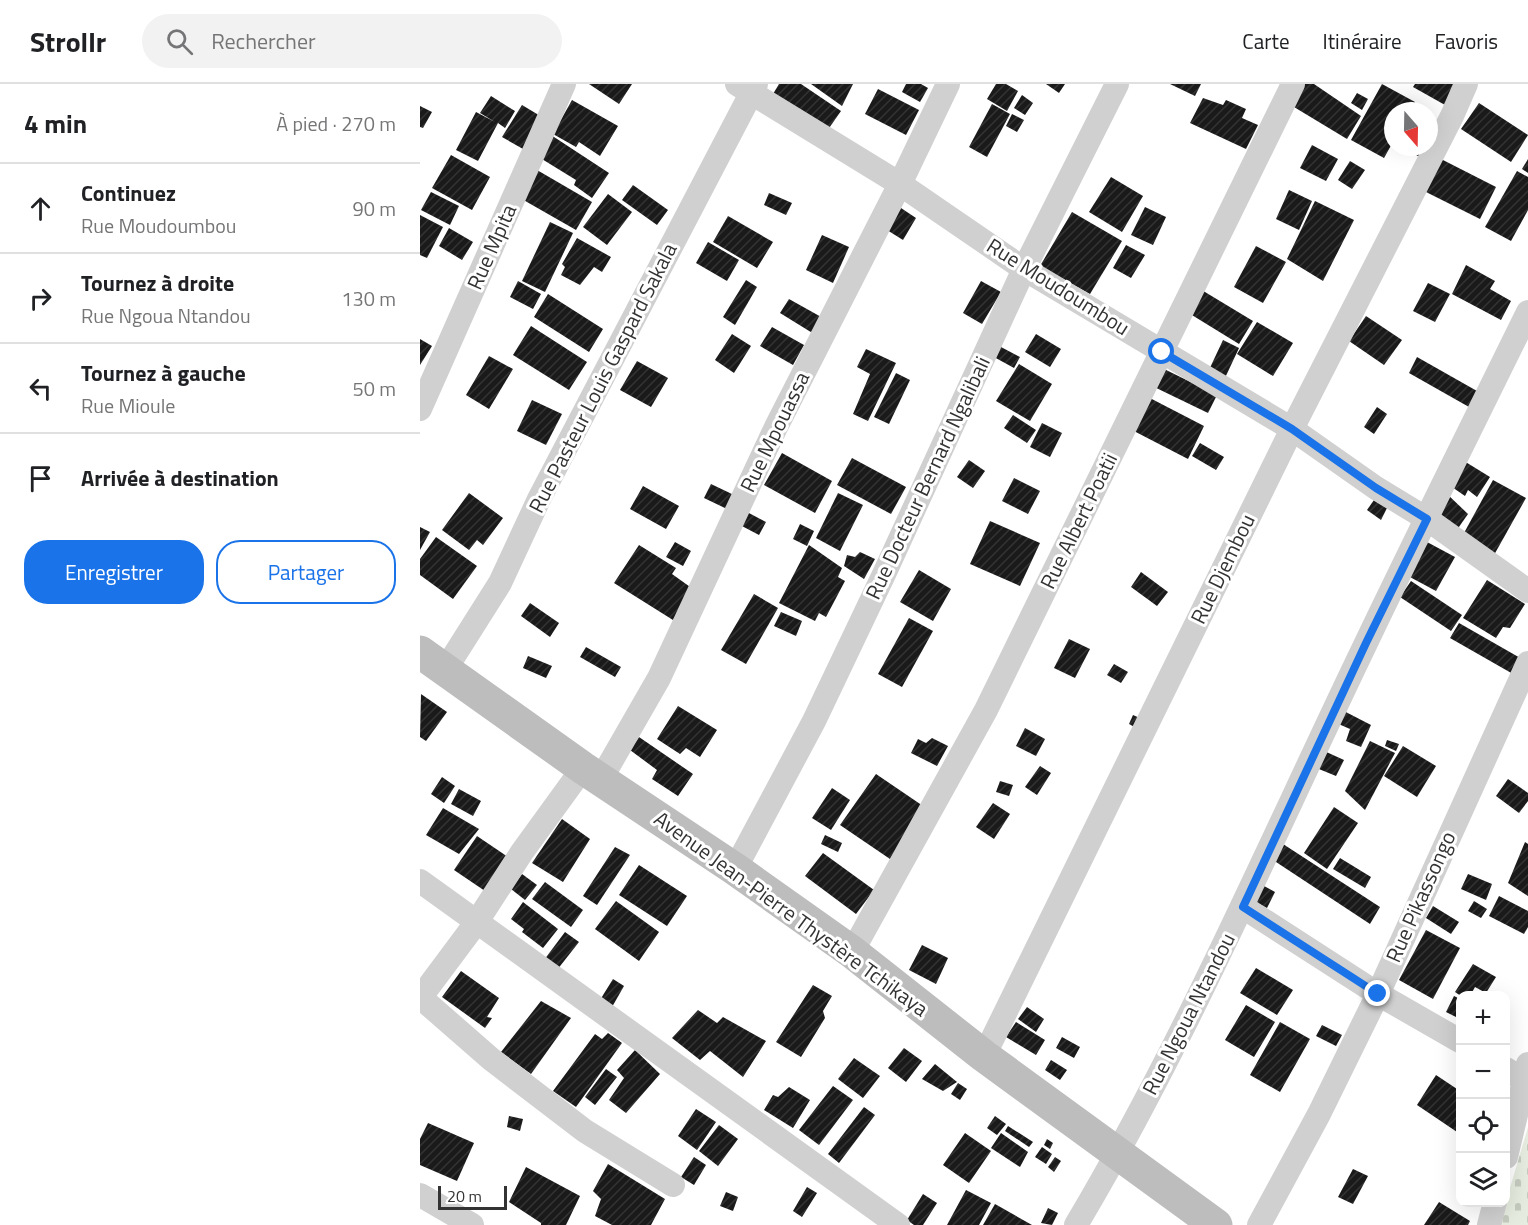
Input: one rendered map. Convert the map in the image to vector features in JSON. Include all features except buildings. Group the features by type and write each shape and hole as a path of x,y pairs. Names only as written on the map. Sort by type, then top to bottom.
{"street":[{"name":"Rue Mpita","path":"420,409 564,84"},
{"name":"Rue Mpouassa","path":"420,998 476,923 522,852 592,774 659,678 776,427 900,184 948,84"},
{"name":"Rue Docteur Bernard Ngalibali","path":"735,870 819,710 1024,269 1117,84"},
{"name":"Rue Albert Poatii","path":"852,952 986,710 1293,84"},
{"name":"Rue Djembou","path":"984,1056 1292,429 1452,116 1466,84"},
{"name":"Rue Moudoumbou","path":"748,87 900,184 1024,269 1292,429 1376,488 1427,519 1528,591"},
{"name":"Rue Pasteur Louis Gaspard Sakala","path":"433,661 500,583 539,499 748,87"},
{"name":"Rue Ngoua Ntandou","path":"1076,1225 1118,1154 1243,907 1366,643 1528,312"},
{"name":"Avenue Jean-Pierre Thystère Tchikaya","path":"433,661 592,774 852,952 984,1056 1216,1225"},
{"name":"Rue Pikassongo","path":"1258,1225 1319,1114 1378,994 1528,663"},
{"path":"420,881 708,1086 898,1225"},
{"path":"1243,907 1378,994 1456,1038"},
{"path":"420,998 491,1059 585,1131 673,1185"},
{"path":"1507,1153 1519,1071"},
{"path":"420,1195 472,1225"},
{"path":"1490,1225 1494,1207"}],"green space":[{"path":"1528,1127 1528,1225 1499,1225 1504,1207 1510,1207 1510,1188"}],"route":[{"path":"1162,352 1292,429 1376,488 1427,519 1366,643 1243,907 1378,994"}]}
